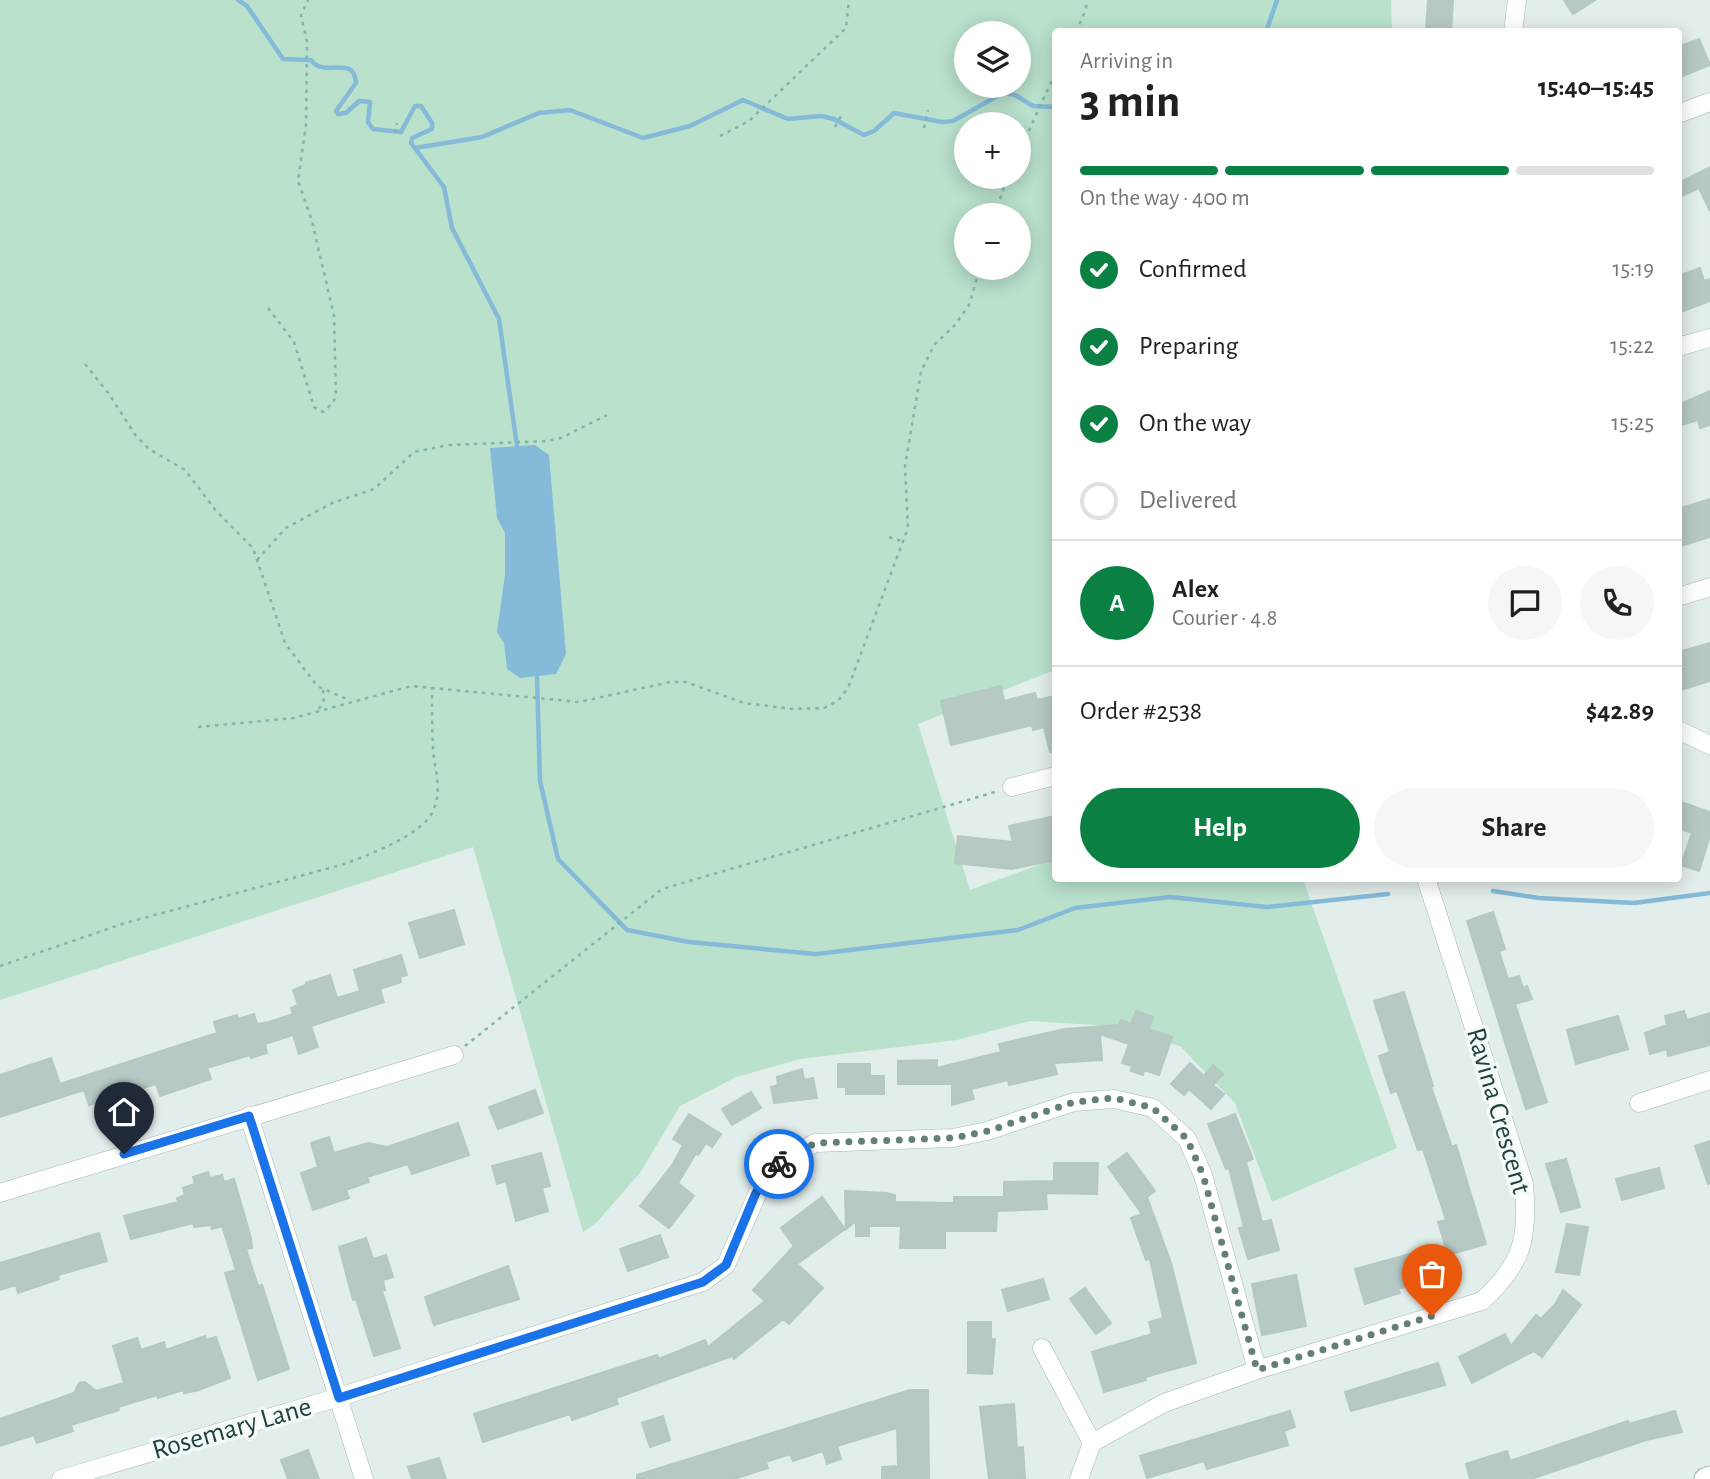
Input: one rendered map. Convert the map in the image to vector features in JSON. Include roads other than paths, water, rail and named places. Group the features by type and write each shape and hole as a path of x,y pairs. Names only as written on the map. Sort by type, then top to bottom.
{"street":[{"path":"1514,28 1517,0"},
{"path":"1682,112 1710,102"},
{"path":"1682,346 1710,338"},
{"path":"1682,596 1710,587"},
{"path":"1682,732 1710,744"},
{"path":"1012,787 1052,777"},
{"name":"Ravina Crescent","path":"1091,1443 1164,1403 1257,1370 1482,1301 1501,1284 1518,1256 1527,1225 1524,1184 1427,882"},
{"path":"0,1193 454,1055"},
{"path":"1639,1103 1710,1080"},
{"name":"Rosemary Lane","path":"61,1479 339,1398 703,1282 726,1265 768,1170 815,1143 953,1138 988,1131 1074,1102 1114,1098 1153,1108 1187,1139 1203,1175 1257,1370"},
{"path":"249,1116 364,1479"},
{"path":"1042,1348 1091,1443 1079,1479"}],"water":[{"path":"535,445 549,455 566,654 556,674 520,678 507,669 504,643 497,632 505,575 505,533 497,518 490,448"}],"waterway":[{"path":"238,0 247,6 283,59 311,60 323,67 350,69 356,83 336,111 338,114 346,113 359,101 370,102 368,122 373,129 401,132 415,106 421,106 432,123 432,129 412,138 411,143 444,187 452,228 499,319 517,446"},
{"path":"1267,28 1277,0"},
{"path":"415,148 482,137 539,113 570,110 643,138 690,126 743,100 788,119 821,116 834,119 864,135 874,131 894,113 942,122 953,121 1003,93 1015,95 1033,106 1052,107"},
{"path":"537,678 540,781 558,859 627,930 689,942 816,954 1018,930 1075,908 1170,897 1267,907 1388,894"},
{"path":"1493,891 1539,898 1634,903 1710,893"}]}
